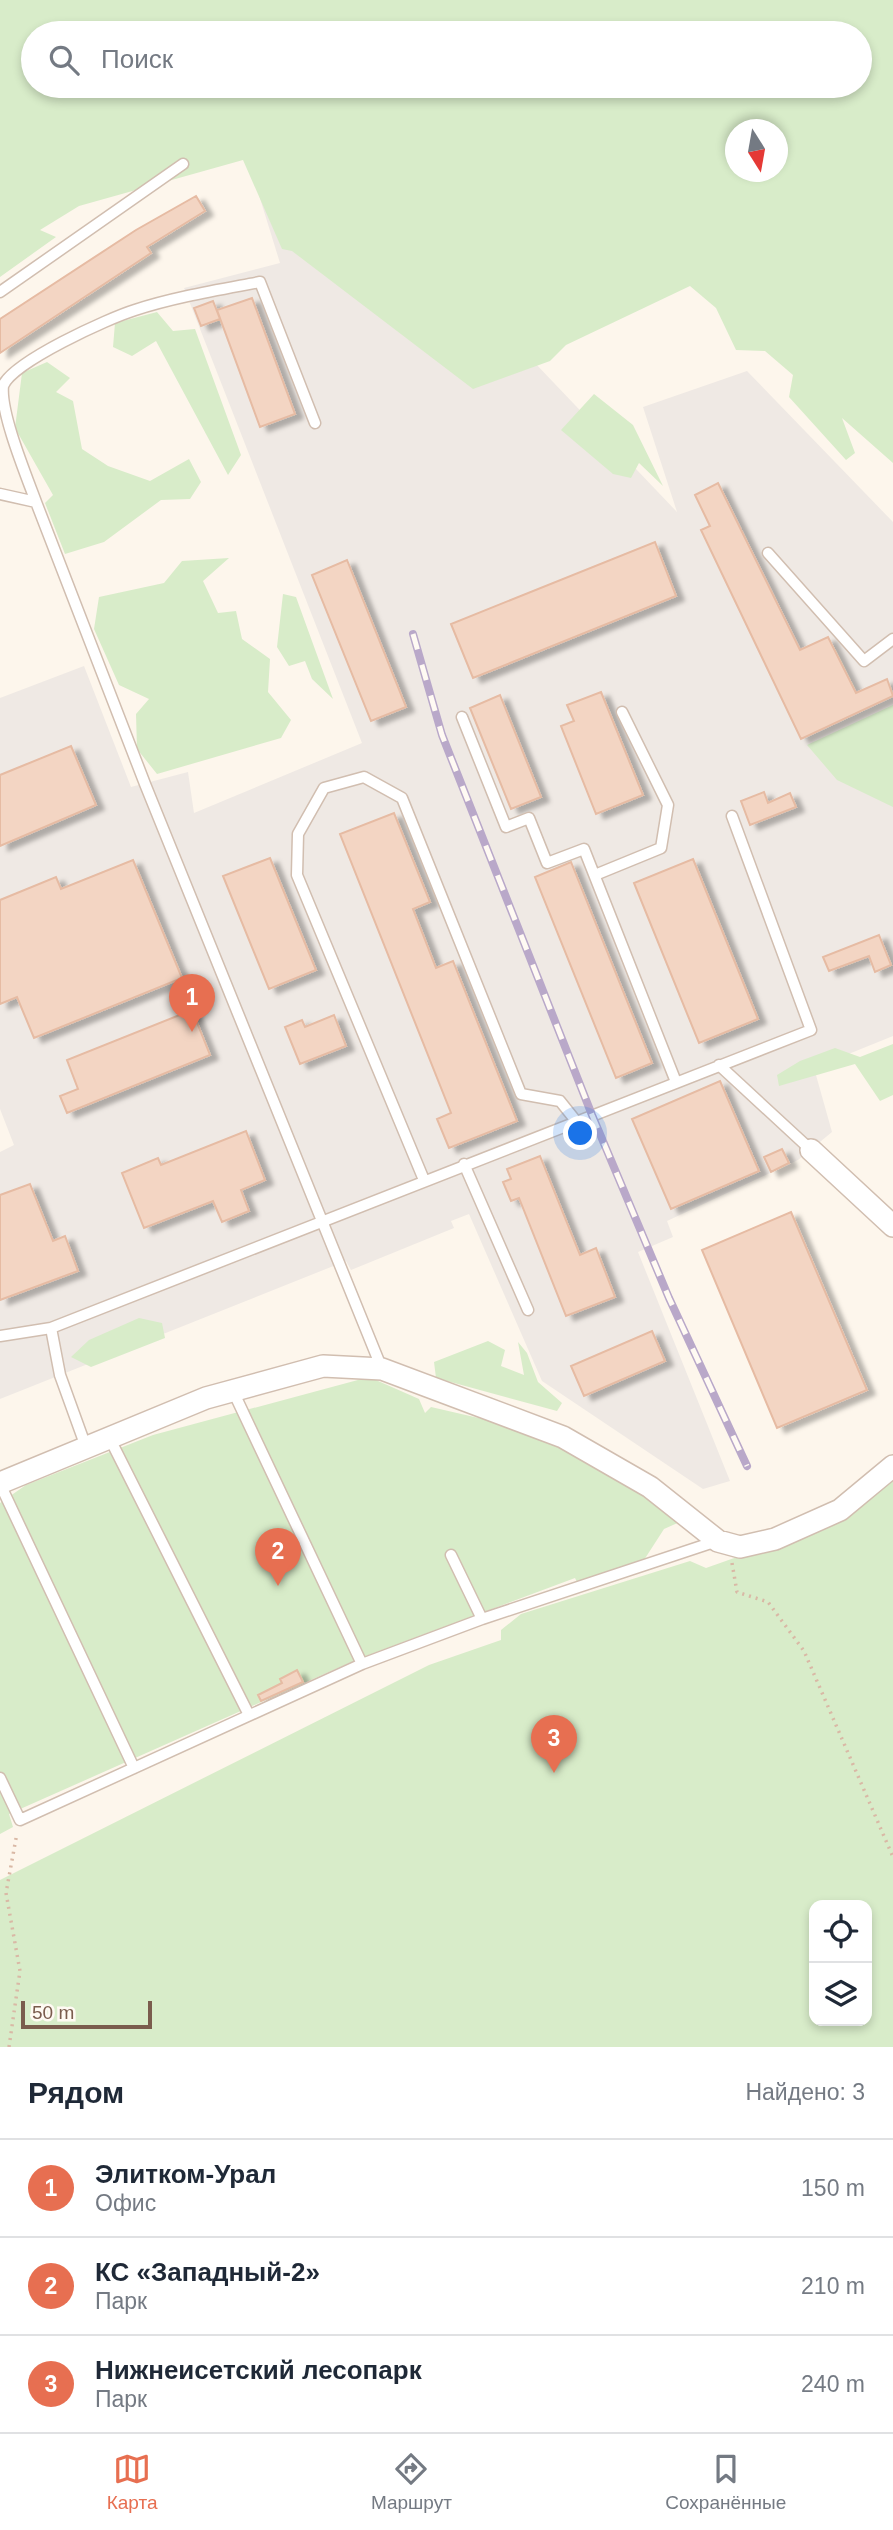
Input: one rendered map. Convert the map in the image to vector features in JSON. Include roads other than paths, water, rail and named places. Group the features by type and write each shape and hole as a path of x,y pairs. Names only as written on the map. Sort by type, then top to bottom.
{"street":[{"path":"811,1150 893,1226"},
{"path":"0,1483 206,1398 323,1366 382,1369 563,1437 650,1487 723,1542 740,1546 775,1539 840,1510 893,1466"}],"lane":[{"path":"0,292 183,164"},
{"path":"315,424 260,282 133,310 47,350 18,368 3,385 1,408 36,502 320,1221 382,1369"},
{"path":"0,494 36,502"},
{"path":"768,552 864,661 893,639"},
{"path":"595,875 661,848 668,805 622,712"},
{"path":"462,717 506,827 529,818 547,863 584,849 676,1082"},
{"path":"424,1180 297,874 298,834 324,788 364,777 402,798 521,1094 560,1101 576,1121"},
{"path":"0,1336 51,1328 811,1030 732,816"},
{"path":"719,1065 811,1150"},
{"path":"464,1164 528,1310"},
{"path":"51,1328 60,1375 86,1447"},
{"path":"233,1391 362,1664"},
{"path":"109,1437 249,1715"},
{"path":"0,1483 134,1768"},
{"path":"0,1778 20,1820 362,1664 482,1619 723,1542"},
{"path":"451,1555 482,1619"}],"railway":[{"path":"413,634 442,735 592,1115 669,1298 747,1466"}],"place":[{"name":"Элитком-Урал","path":"192,1032"},
{"name":"КС «Западный-2»","path":"278,1586"},
{"name":"Нижнеисетский лесопарк","path":"554,1773"}]}
